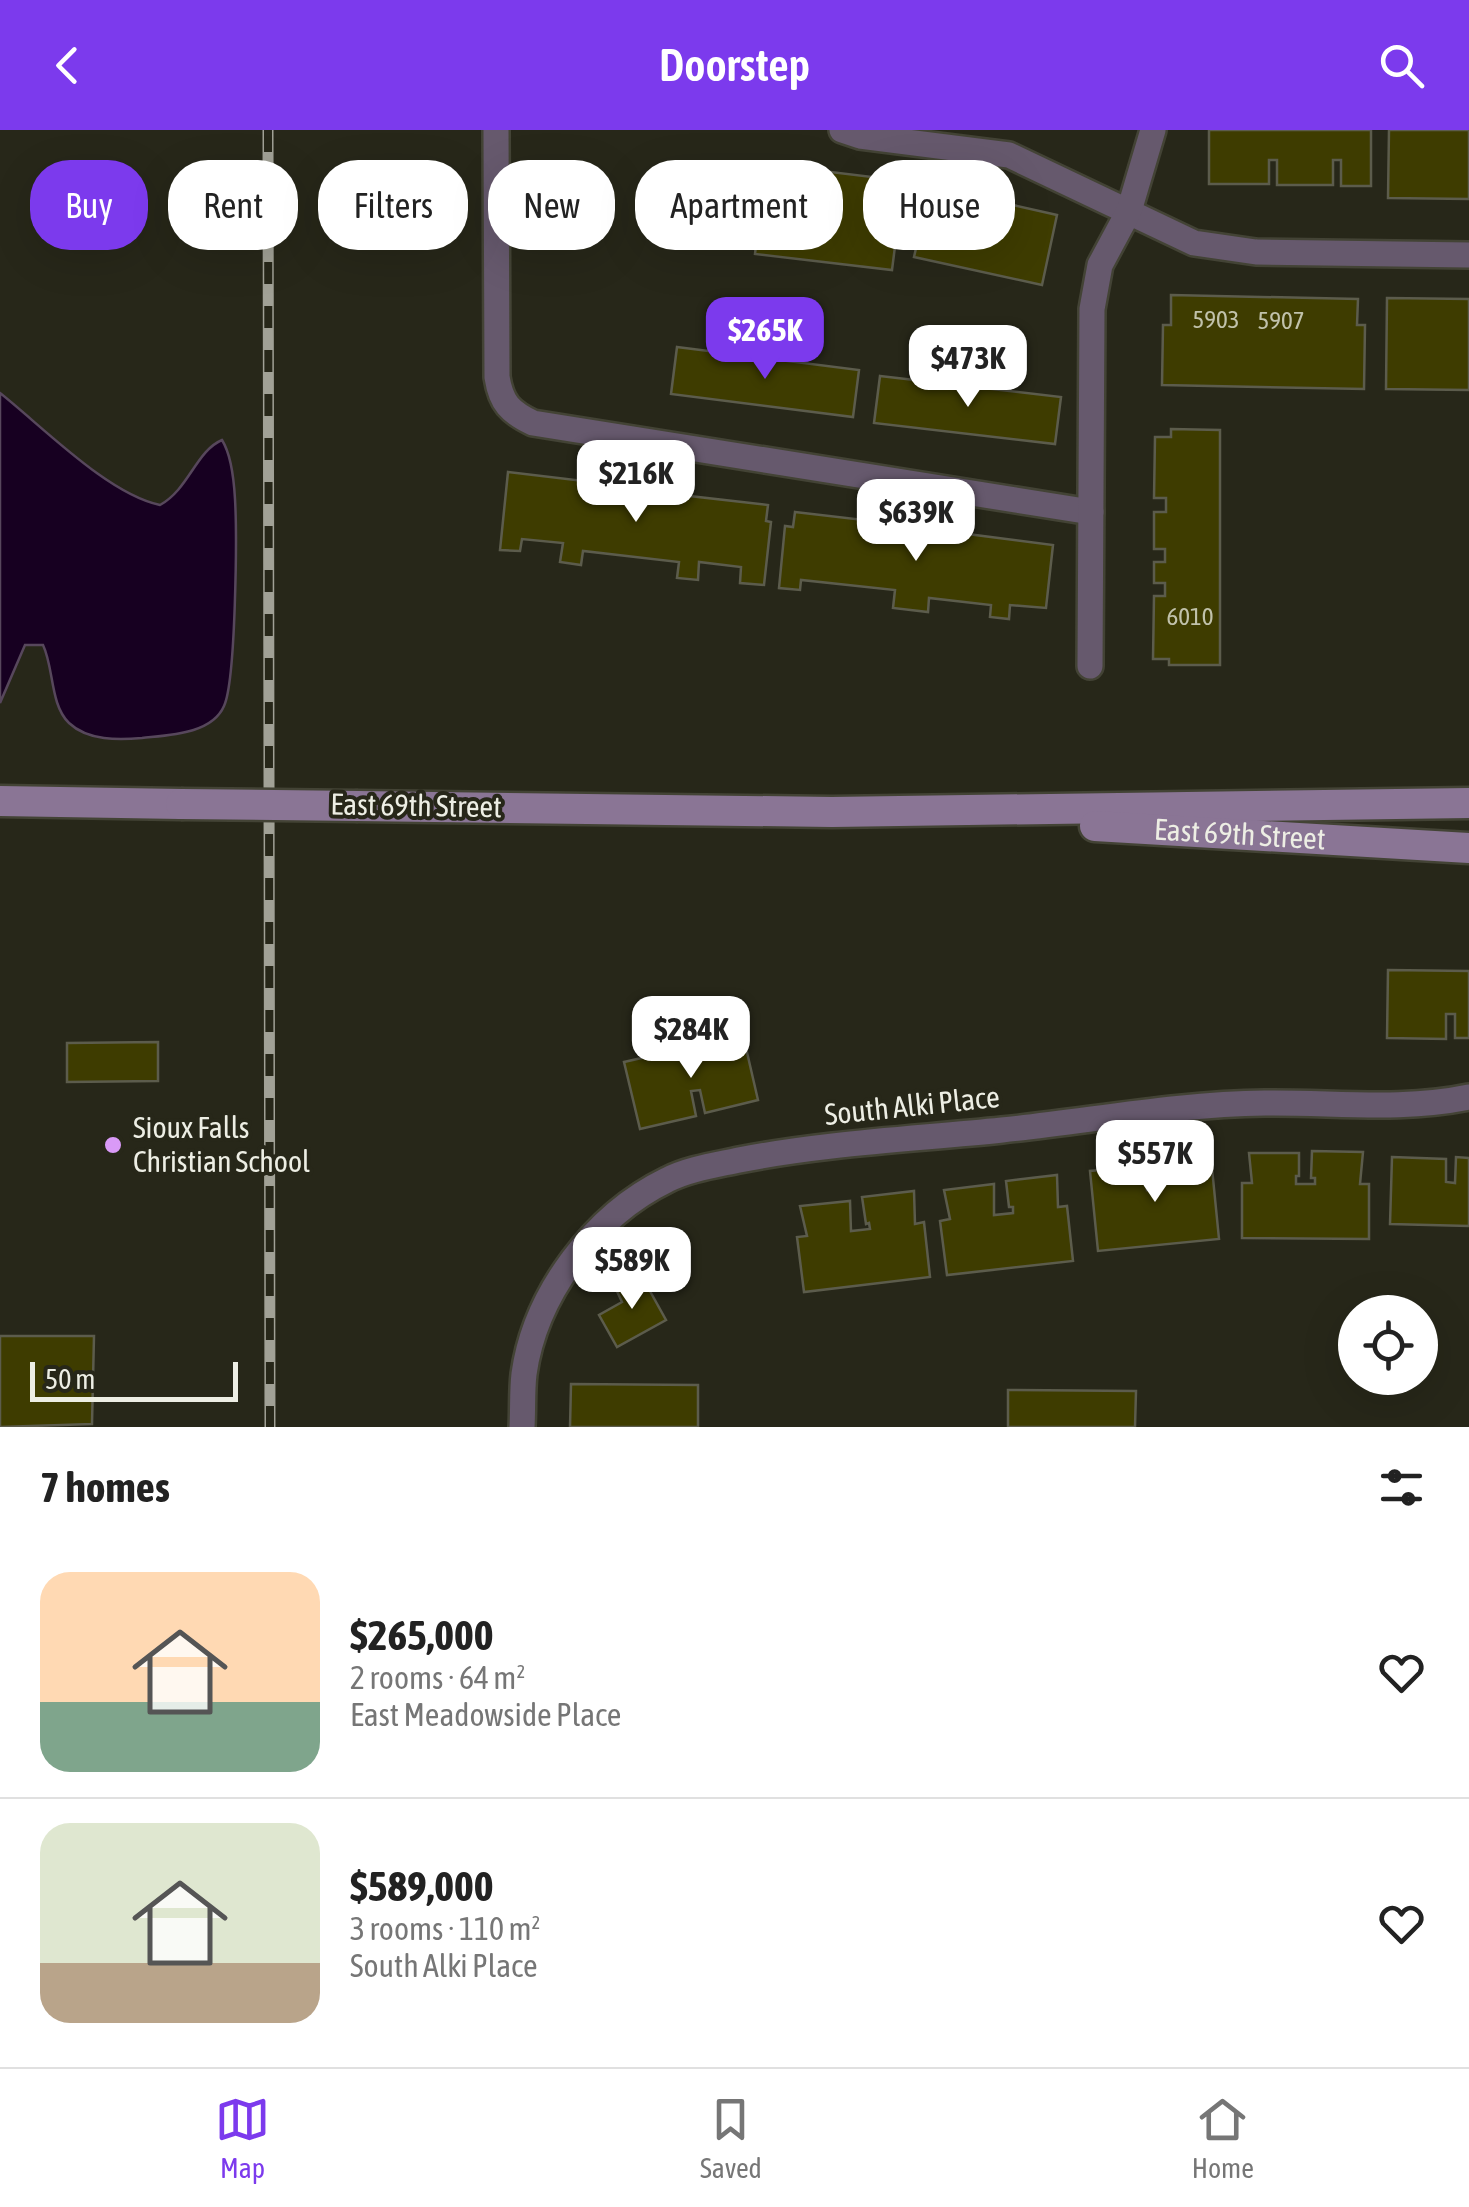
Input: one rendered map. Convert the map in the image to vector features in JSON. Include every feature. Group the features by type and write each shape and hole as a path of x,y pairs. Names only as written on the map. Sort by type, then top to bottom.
{"main road":[{"name":"East 69th Street","path":"0,801 832,812 1469,804"},
{"name":"East 69th Street","path":"832,812 1469,848"}],"street":[{"path":"496,130 497,377 500,397 512,412 534,423 1091,512"},
{"path":"842,130 860,136 1009,155 1194,243 1256,252 1469,255"},
{"path":"1090,666 1092,309 1100,265 1129,211 1153,130"},
{"name":"South Alki Place","path":"522,1427 524,1372 534,1334 562,1276 602,1226 635,1198 670,1178 787,1151 1006,1130 1151,1111 1261,1103 1420,1103 1469,1097"}],"shaded area":[{"path":"0,393 98,474 119,488 160,505 178,490 205,453 222,440 235,492 235,606 228,691 224,706 210,722 165,736 114,739 85,733 69,723 58,706 43,645 25,645 0,703"}],"building":[{"path":"1209,130 1371,130 1371,186 1341,186 1341,160 1333,160 1333,185 1277,185 1277,160 1269,160 1269,184 1209,184"},
{"path":"1389,130 1469,130 1469,199 1388,198"},
{"path":"843,173 863,176 863,250 895,250 892,270 755,254 755,250 843,250"},
{"path":"1015,205 1057,215 1042,285 914,257 916,250 1015,250"},
{"path":"1171,295 1358,299 1357,325 1365,325 1364,389 1162,385 1163,325 1171,325"},
{"path":"1387,298 1469,299 1469,390 1386,389"},
{"path":"677,347 859,370 853,417 671,394"},
{"path":"880,376 1061,397 1055,444 874,423"},
{"path":"1171,429 1220,430 1220,665 1169,665 1169,659 1153,659 1154,596 1165,596 1165,583 1154,583 1154,562 1165,562 1165,549 1154,549 1154,512 1166,512 1166,498 1154,498 1155,437 1171,437"},
{"path":"508,472 626,486 624,500 653,502 654,492 768,505 766,521 771,522 764,585 740,583 741,567 699,562 698,580 677,578 679,562 583,551 581,565 560,562 563,543 522,539 520,551 500,550"},
{"path":"795,512 907,525 906,538 935,541 936,530 1053,545 1046,608 1010,605 1009,619 990,617 991,605 929,598 928,612 893,608 895,590 801,580 800,590 779,588 785,526 793,527"},
{"path":"1388,970 1469,971 1469,1038 1455,1038 1455,1014 1446,1014 1446,1039 1387,1038"},
{"path":"743,1035 758,1100 705,1113 700,1090 691,1091 696,1116 640,1129 624,1062"},
{"path":"158,1042 158,1081 67,1082 67,1043"},
{"path":"1312,1151 1363,1152 1360,1184 1369,1184 1369,1239 1242,1238 1242,1183 1252,1183 1249,1153 1299,1153 1296,1184 1315,1184 1315,1178 1311,1178"},
{"path":"1392,1157 1446,1159 1446,1182 1455,1183 1456,1157 1469,1158 1469,1226 1390,1224"},
{"path":"1211,1158 1219,1239 1098,1251 1090,1171 1145,1166 1147,1190 1156,1189 1154,1163"},
{"path":"1057,1175 1058,1207 1067,1206 1073,1261 947,1275 940,1221 950,1219 944,1190 994,1184 994,1215 1013,1213 1006,1181"},
{"path":"914,1191 915,1224 924,1222 930,1277 804,1292 797,1237 807,1236 800,1206 850,1201 851,1231 870,1229 862,1197"},
{"path":"641,1275 666,1320 617,1347 599,1315 622,1302 616,1289"},
{"path":"0,1336 94,1336 92,1424 0,1427"},
{"path":"571,1384 698,1385 698,1427 570,1427"},
{"path":"1008,1390 1136,1391 1135,1427 1008,1427"}],"railway":[{"path":"268,130 270,1427"}],"place":[{"name":"Sioux Falls Christian School","path":"113,1145"}]}
